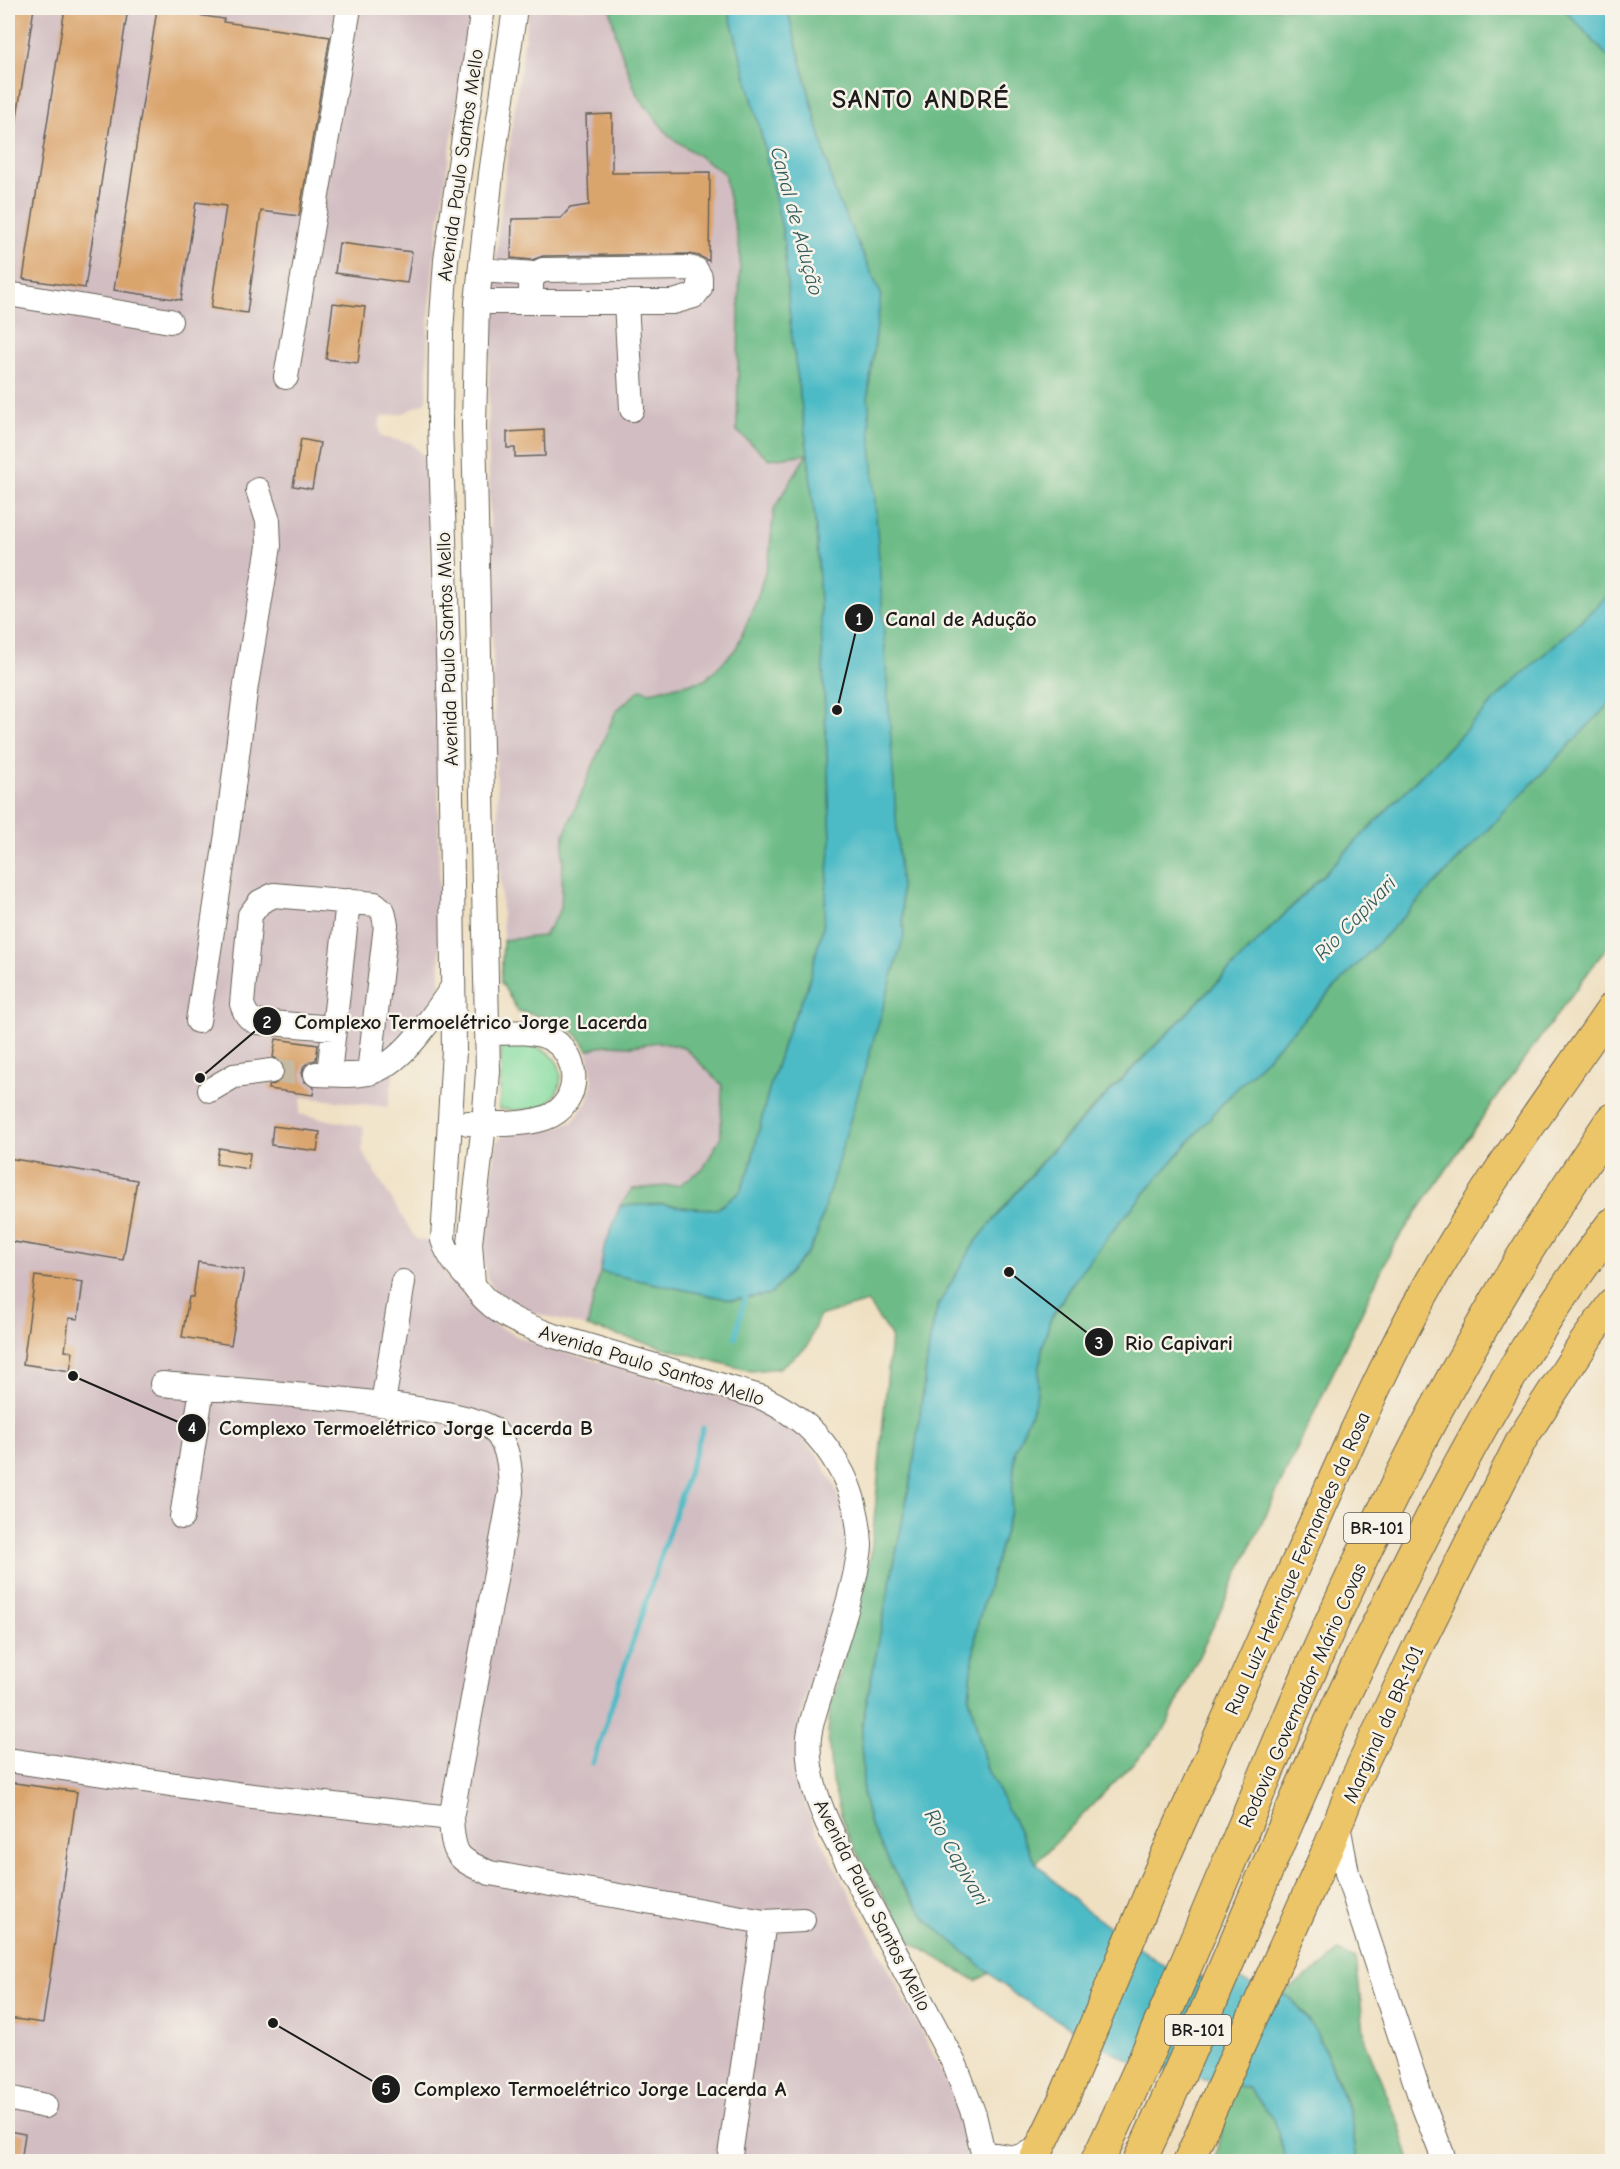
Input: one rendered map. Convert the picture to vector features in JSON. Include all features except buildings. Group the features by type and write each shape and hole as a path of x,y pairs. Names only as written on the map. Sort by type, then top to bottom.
{"highway":[{"name":"Rodovia Governador Mário Covas","path":"1097,2162 1135,2084 1302,1689 1353,1577 1452,1380 1496,1302 1612,1120"},
{"name":"Rodovia Governador Mário Covas","path":"1139,2162 1171,2094 1324,1738 1449,1484 1485,1415 1525,1349 1612,1225"}],"main road":[{"name":"Rua Luiz Henrique Fernandes da Rosa","path":"1036,2155 1063,2100 1153,1884 1355,1431 1423,1293 1482,1197 1612,1008"},
{"name":"Marginal da BR-101","path":"1189,2159 1338,1825 1354,1782 1419,1644 1522,1439 1612,1304"}],"street":[{"path":"286,377 349,8"},
{"name":"Avenida Paulo Santos Mello","path":"483,8 442,294 440,425 450,712 453,977 453,1083 444,1240 447,1253 484,1299 502,1314 551,1335 763,1398 789,1410 809,1426 828,1448 845,1479 852,1498 860,1546 851,1594 818,1698 809,1737 813,1784 820,1807 834,1838 956,2067 967,2092 983,2157"},
{"name":"Avenida Paulo Santos Mello","path":"473,1284 470,1243 488,1071 474,424 477,302 491,174 515,8"},
{"path":"459,168 491,174"},
{"path":"477,302 674,302 694,296 700,288 700,277 696,270 688,268 543,270 535,274 481,270"},
{"path":"531,302 531,282 535,274"},
{"path":"8,294 170,321"},
{"path":"626,302 632,409"},
{"path":"440,425 474,424"},
{"path":"198,1021 227,834 246,685 269,546 268,521 258,490"},
{"path":"450,712 480,711"},
{"path":"334,1028 257,1022 250,1020 245,1012 242,1004 250,915 260,902 274,895 375,904 383,910 386,925 369,1073"},
{"path":"348,901 334,1028 323,1074 369,1073 396,1059 435,1015 453,977"},
{"path":"453,977 459,992 474,994 486,976"},
{"path":"450,1122 521,1124 548,1117 563,1106 573,1089 573,1065 563,1047 546,1037 528,1033 487,1033"},
{"path":"210,1090 234,1076 271,1071"},
{"path":"383,1403 403,1282"},
{"path":"162,1384 383,1403 474,1419 495,1430 509,1456 512,1492 450,1818 452,1842 464,1862 490,1873 764,1922 803,1920"},
{"path":"182,1517 202,1388"},
{"path":"8,1760 244,1795 450,1818"},
{"path":"1338,1825 1347,1873 1359,1911 1423,2105 1445,2162"},
{"path":"729,2162 764,1922"},
{"path":"8,2098 45,2106"},
{"path":"983,2157 1016,2158 1036,2155"}],"shaded area":[{"path":"8,8 471,8 434,259 428,331 427,401 404,413 381,417 379,427 381,437 411,443 427,460 438,712 440,988 396,1059 388,1107 302,1097 299,1114 364,1127 362,1151 416,1239 431,1242 436,1259 445,1272 475,1308 495,1325 547,1347 759,1409 782,1421 800,1435 818,1456 834,1484 843,1511 848,1546 839,1591 806,1695 797,1736 800,1786 808,1812 823,1843 955,2096 966,2140 968,2161 8,2162"},
{"path":"529,8 728,8 808,454 750,1168 604,1249 587,1327 530,1312 510,1303 495,1290 487,1279 484,1263 485,1222 496,1142 502,1137 529,1129 555,1128 572,1122 587,1102 593,1080 586,1045 568,1026 518,1011 501,982 503,939 494,711 488,425 491,302 505,176"}],"green space":[{"path":"610,8 728,8 760,129 783,233 791,330 808,454 817,540 831,840 823,927 807,988 785,1038 768,1093 750,1168 740,1192 717,1209 662,1204 620,1206 632,1189 679,1185 703,1169 721,1136 722,1085 685,1048 658,1042 632,1046 606,1045 588,1050 575,1033 567,1027 518,1011 501,982 503,940 544,936 561,909 564,835 616,711 641,689 650,692 705,680 736,649 757,599 769,558 774,509 807,454 769,459 737,431 740,251 724,173 669,136 637,95 617,40"},
{"path":"787,8 1563,8 1612,61 1612,592 1505,690 1046,1156 974,1244 938,1305 930,1338 913,1468 862,1725 863,1796 870,1825 900,1882 927,1920 990,1973 976,1981 912,1943 855,1850 845,1828 832,1782 828,1734 830,1709 871,1554 891,1336 867,1302 819,1316 807,1347 779,1368 751,1371 587,1327 600,1272 732,1300 771,1294 808,1252 816,1237 868,395 881,294 835,193"},
{"path":"1612,701 1612,940 1498,1095 1392,1248 1163,1732 1036,1863 987,1770 969,1696 977,1625 1011,1510 1015,1451 1036,1400 1042,1348 1050,1320 1071,1285 1118,1224 1220,1106"},
{"path":"502,1043 539,1048 556,1061 560,1069 560,1085 544,1105 528,1110 499,1109"},
{"path":"1338,1951 1356,1959 1365,2041 1398,2122 1410,2161 1357,2161 1351,2119 1334,2069 1315,2031 1304,2015 1293,2002 1282,1994 1325,1964"},
{"path":"1229,2083 1248,2088 1274,2119 1286,2161 1213,2162 1218,2149"}],"water":[{"path":"728,8 787,8 835,193 881,294 868,395 904,936 816,1237 808,1252 771,1294 732,1300 600,1272 604,1249 620,1206 662,1204 717,1209 740,1192 750,1168 768,1093 785,1038 807,988 823,927 831,840 817,540 791,330 783,233 760,129"},
{"path":"1563,8 1612,8 1612,61"},
{"path":"1612,592 1612,701 1220,1106 1118,1224 1071,1285 1050,1320 1042,1348 1036,1400 1015,1451 1011,1510 977,1625 969,1697 987,1770 1036,1863 1079,1905 1162,1964 1192,1977 1239,1980 1291,1998 1315,2030 1331,2064 1351,2119 1357,2161 1286,2161 1274,2119 1248,2088 1137,2065 1014,1994 927,1920 900,1882 870,1825 863,1796 862,1725 913,1468 930,1338 938,1305 974,1244 1046,1157 1505,690"}],"waterway":[{"path":"735,1338 746,1293"},
{"path":"593,1763 703,1428"}],"tunnel":[{"path":"271,1071 316,1074"}],"place":[{"name":"Canal de Adução","path":"837,710"},
{"name":"Complexo Termoelétrico Jorge Lacerda","path":"200,1078"},
{"name":"Rio Capivari","path":"1009,1272"},
{"name":"Complexo Termoelétrico Jorge Lacerda B","path":"73,1376"},
{"name":"Complexo Termoelétrico Jorge Lacerda A","path":"273,2023"}],"district":[{"name":"SANTO ANDRÉ","path":"921,99"}]}
